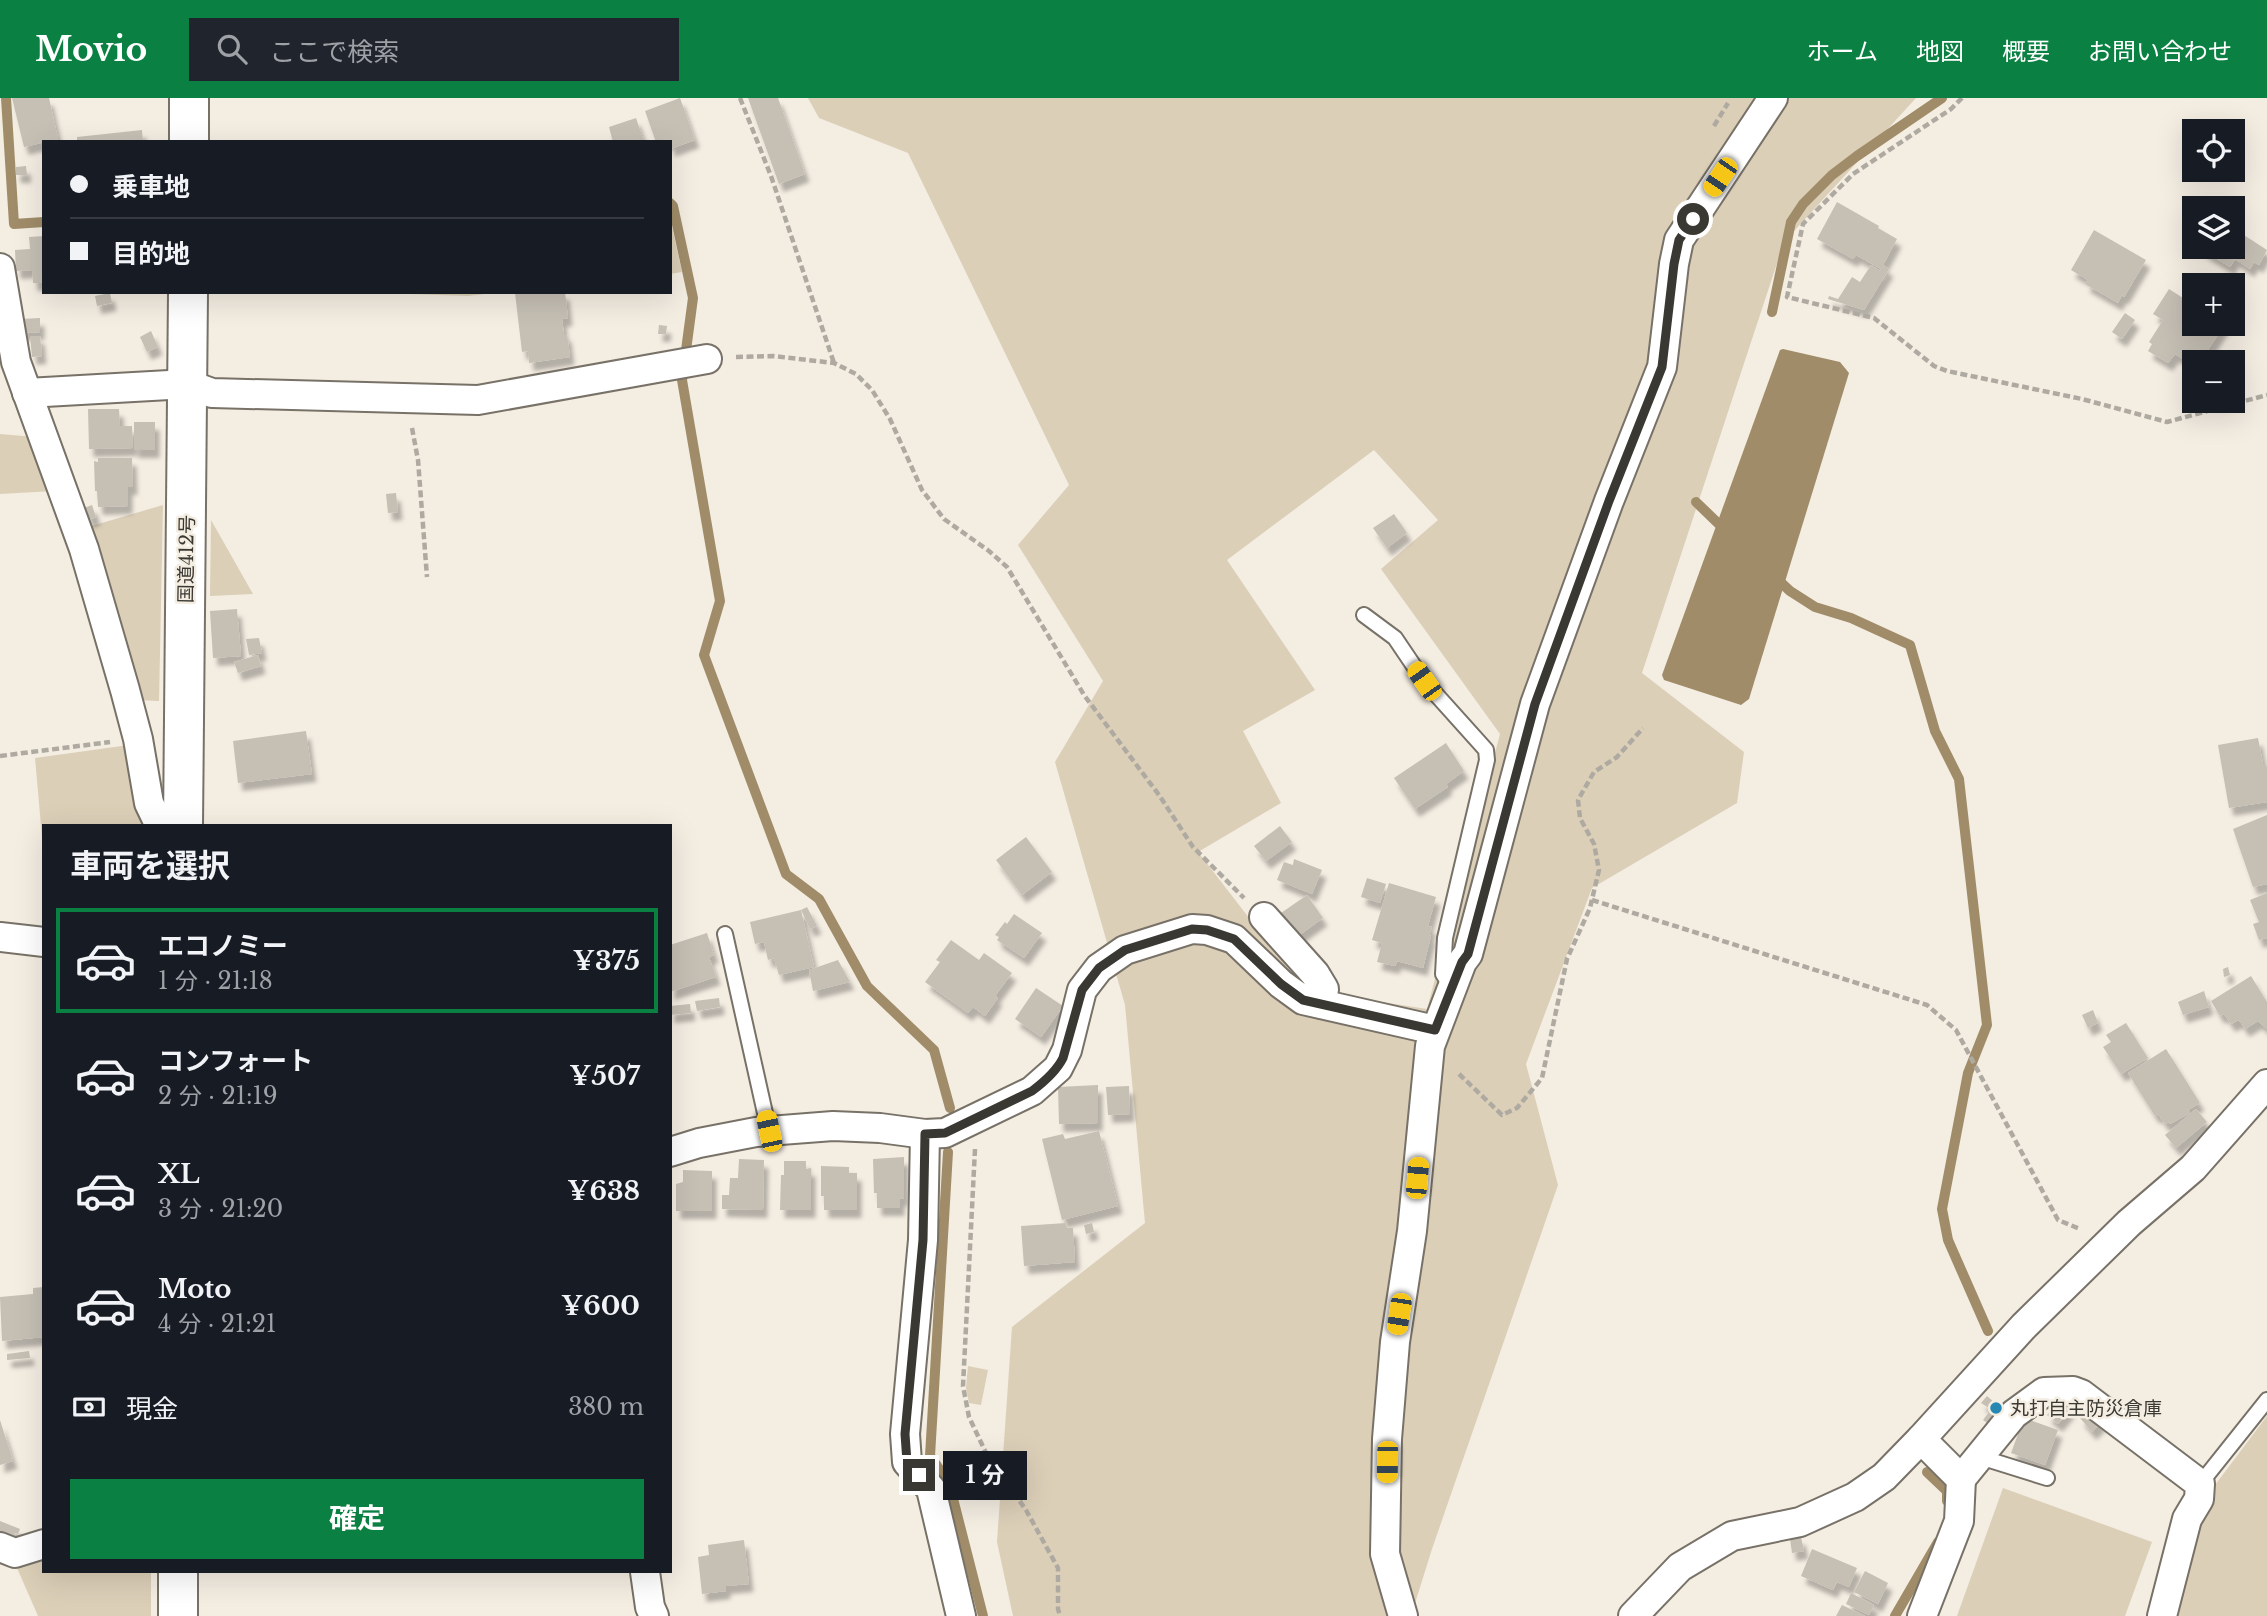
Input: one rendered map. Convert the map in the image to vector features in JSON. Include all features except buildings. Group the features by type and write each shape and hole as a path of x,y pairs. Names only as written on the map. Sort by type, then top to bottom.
{"highway":[{"path":"189,140 190,98"},
{"name":"国道412号","path":"183,824 188,294"},
{"path":"178,1573 178,1616"}],"street":[{"path":"1403,1616 1385,1554 1387,1439 1395,1342 1412,1231 1432,1038 1462,962 1468,954 1535,704 1609,501 1662,367 1679,240 1773,98"},
{"path":"0,268 16,362 84,548 106,619 138,739 149,803 159,824"},
{"path":"27,393 187,384 212,393 478,400 694,361"},
{"path":"1264,918 1315,974 1324,989 1322,1004"},
{"path":"672,1152 699,1143 769,1131 833,1126 925,1134 945,1133 1032,1091 1058,1068 1067,1050 1082,990 1099,968 1125,950 1192,929 1215,932 1234,939 1281,984 1303,1000 1432,1038"},
{"path":"0,937 42,942"},
{"path":"1633,1616 1680,1567 1732,1536 1800,1522 1855,1497 1884,1477 1925,1442 2018,1333 2129,1223 2193,1168 2267,1083"},
{"path":"925,1134 923,1240 905,1434 907,1462 930,1489 961,1616"},
{"path":"1958,1476 1980,1457 2014,1414 2044,1392 2073,1391 2081,1394 2200,1484 2199,1499 2188,1519 2162,1616"},
{"path":"1922,1616 1959,1521 1958,1476 1925,1442"},
{"path":"0,1547 15,1553 42,1545"},
{"path":"645,1573 650,1607 654,1616"}],"lane":[{"path":"1364,615 1395,638 1424,681 1486,750 1487,760 1445,938 1443,974 1452,989"},
{"path":"725,934 769,1131"},
{"path":"2200,1484 2267,1400"},
{"path":"1980,1457 2047,1478"}],"path":[{"path":"740,98 775,188 834,363"},
{"path":"1962,98 1951,109 1853,174 1803,224 1787,297 1874,318 1934,366 1947,371 2082,400 2167,422 2267,395"},
{"path":"694,361 773,356 834,363 856,374 872,390 890,419 922,490 943,519 989,551 1007,568 1084,695 1159,795 1193,847 1264,918"},
{"path":"407,398 418,460 427,577"},
{"path":"1432,1038 1502,1115 1517,1108 1542,1078 1567,960 1592,900 1599,870 1594,844 1580,818 1578,800 1594,772 1617,757 1643,728"},
{"path":"0,755 138,739"},
{"path":"1592,900 1927,1005 1956,1030 2058,1220 2092,1233 2107,1245"},
{"path":"964,1124 976,1152 964,1386 969,1417 987,1455 1026,1510 1058,1568 1060,1616"}],"shaded area":[{"path":"808,98 1916,98 1784,242 1642,673 1744,752 1737,803 1592,888 1526,1064 1558,1185 1411,1616 1013,1616 997,1542 1012,1327 1145,1223 1125,1005 1055,762 1103,681 1018,545 1069,485 908,153 819,118","holes":["1374,450 1438,520 1381,569 1500,734 1427,1009 1305,990 1198,852 1281,803 1243,731 1315,690 1227,560"]},
{"path":"672,227 682,272 672,274"},
{"path":"410,294 486,294 468,296"},
{"path":"1780,350 1840,362 1849,373 1749,699 1741,705 1664,680 1662,675"},
{"path":"0,434 35,437 54,491 0,494"},
{"path":"163,505 159,701 136,700 88,527"},
{"path":"211,520 253,594 210,596"},
{"path":"129,745 142,824 42,824 42,837 35,758"},
{"path":"968,1366 988,1370 981,1405 969,1403 966,1388"},
{"path":"2267,1416 2267,1616 2157,1616 2215,1485"},
{"path":"2003,1488 2152,1542 2125,1616 1957,1616"},
{"path":"42,1553 42,1573 151,1573 151,1616 38,1616 14,1561"}],"waterway":[{"path":"6,98 14,224 42,222"},
{"path":"1772,312 1791,222 1803,204 1832,175 1942,98"},
{"path":"672,205 693,298 682,380 720,601 704,655 786,874 819,899 867,986 934,1050 950,1108"},
{"path":"1696,502 1726,531"},
{"path":"1775,577 1790,591 1815,607 1851,618 1910,645 1935,731 1959,779 1987,1025 1968,1073 1942,1209 1948,1240 1988,1331"},
{"path":"948,1152 930,1456 949,1483 983,1616"},
{"path":"1927,1472 1947,1491 1947,1501"},
{"path":"1895,1616 1938,1542"}],"place":[{"name":"丸打自主防災倉庫","path":"1996,1408"}],"route":[{"path":"919,1475 907,1462 905,1434 923,1240 925,1134 945,1133 1032,1091 1043,1083 1058,1068 1067,1050 1082,990 1088,980 1114,955 1192,929 1207,930 1243,945 1281,984 1303,1000 1435,1030 1462,962 1468,954 1535,704 1609,501 1662,367 1679,240 1693,219"}]}
